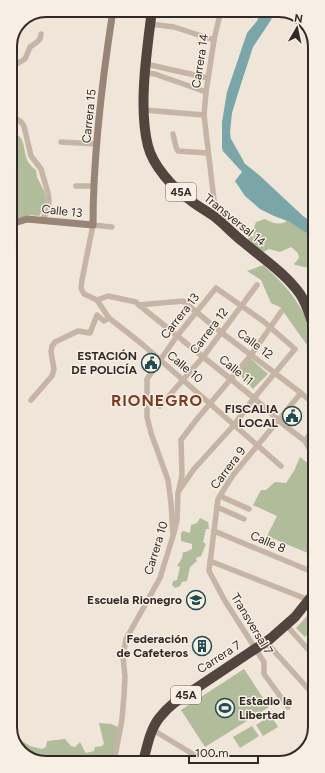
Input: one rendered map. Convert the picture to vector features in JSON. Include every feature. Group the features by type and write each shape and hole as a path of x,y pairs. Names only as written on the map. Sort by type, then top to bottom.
{"highway":[{"name":"Transversal 14","path":"151,17 146,68 144,126 148,147 154,161 162,174 189,200 216,218 290,283 301,295 308,311"},
{"name":"45A","path":"256,649 295,617 308,601"},
{"name":"Carrera 7","path":"145,756 153,730 159,718 174,703 256,649"}],"street":[{"name":"Carrera 15","path":"93,226 93,186 96,169 96,144 112,17"},
{"name":"Carrera 14","path":"216,218 207,153 204,115 208,78 219,17"},
{"path":"150,24 174,27 214,40"},
{"path":"17,64 25,59 30,47 40,39 41,34"},
{"path":"146,68 208,78"},
{"path":"146,68 155,74 206,92"},
{"path":"144,110 204,115"},
{"path":"17,119 24,126 32,159 41,169 48,193 48,210 42,220"},
{"path":"173,134 178,151 207,153"},
{"path":"61,142 96,144"},
{"path":"76,186 93,186"},
{"name":"Calle 13","path":"17,222 27,219 112,227"},
{"path":"93,226 81,288 84,294 97,300 108,296 136,302 139,305"},
{"name":"Carrera 12","path":"160,406 203,357 257,285"},
{"name":"Carrera 13","path":"173,536 168,480 151,433 147,417 147,381 177,336 216,288 241,306"},
{"name":"Calle 10","path":"97,300 109,318 131,334 281,466"},
{"name":"Calle 12","path":"139,305 183,301 308,399"},
{"name":"Calle 11","path":"139,305 254,398 305,441 308,446"},
{"path":"178,492 194,469 234,426 254,398 295,349 271,327 241,306"},
{"path":"210,403 232,380 281,312"},
{"path":"32,400 52,376 54,370 52,346 55,342 78,331 90,333 97,315 104,321 109,318"},
{"name":"Carrera 9","path":"209,572 218,499 233,476 301,393"},
{"name":"Carrera 10","path":"115,756 122,719 124,696 123,656 126,639 160,578 173,536 176,521 178,492 182,475 181,440 210,403"},
{"path":"305,441 308,437"},
{"path":"220,496 249,509"},
{"path":"217,507 244,519"},
{"name":"Calle 8","path":"214,531 308,570"},
{"path":"210,561 308,595"},
{"name":"Transversal 7","path":"209,572 264,662 264,674 288,707"},
{"path":"286,625 308,649"},
{"path":"266,642 308,689"},
{"path":"153,730 196,756"}],"green space":[{"path":"17,135 22,139 28,161 36,170 37,177 45,193 47,204 39,216 30,215 17,218"},
{"path":"265,219 276,223 284,223 287,221 293,222 308,234 308,268 294,264 299,256 291,247 280,252 269,249 261,253 246,243 250,236 254,237 256,222"},
{"path":"263,265 291,294 299,305 308,324 308,347 280,307 271,303 261,280 247,271"},
{"path":"249,357 268,374 253,389 238,373"},
{"path":"300,457 308,463 308,553 267,536 277,516 253,505 261,490 266,490 275,482 286,483 294,471"},
{"path":"200,518 208,522 209,529 206,529 203,542 206,544 201,556 196,558 197,561 190,567 187,581 182,582 180,586 175,588 172,585 173,581 177,580 180,567 177,566 182,558 183,552 192,549 192,544 181,541 181,533 183,531 190,533 191,525 197,523"},
{"path":"308,615 308,634 305,637 296,628"},
{"name":"Estadio la Libertad","path":"244,669 269,707 205,747 181,710"},
{"path":"271,715 278,727 263,736 256,725"},
{"path":"99,723 111,724 118,727 119,732 113,756 44,756 35,754 28,750 21,740 30,746 42,749 46,747 47,741 65,739 71,746 75,747 80,742 86,753 94,751 95,747 102,746 104,744"},
{"path":"252,726 259,736 240,748 233,737"}],"water":[{"path":"258,17 272,17 253,47 232,113 230,132 232,149 239,159 308,220 308,234 290,222 260,209 245,196 235,181 242,172 222,150 224,149 222,149 222,122 227,92 247,33"}],"waterway":[{"path":"227,140 240,163"}],"place":[{"name":"ESTACIÓN DE POLICÍA","path":"151,363"},
{"name":"FISCALIA LOCAL","path":"292,416"},
{"name":"Escuela Rionegro","path":"196,600"},
{"name":"Federación de Cafeteros","path":"202,646"},
{"name":"Estadio la Libertad","path":"225,708"}],"district":[{"name":"RIONEGRO","path":"157,400"}]}
